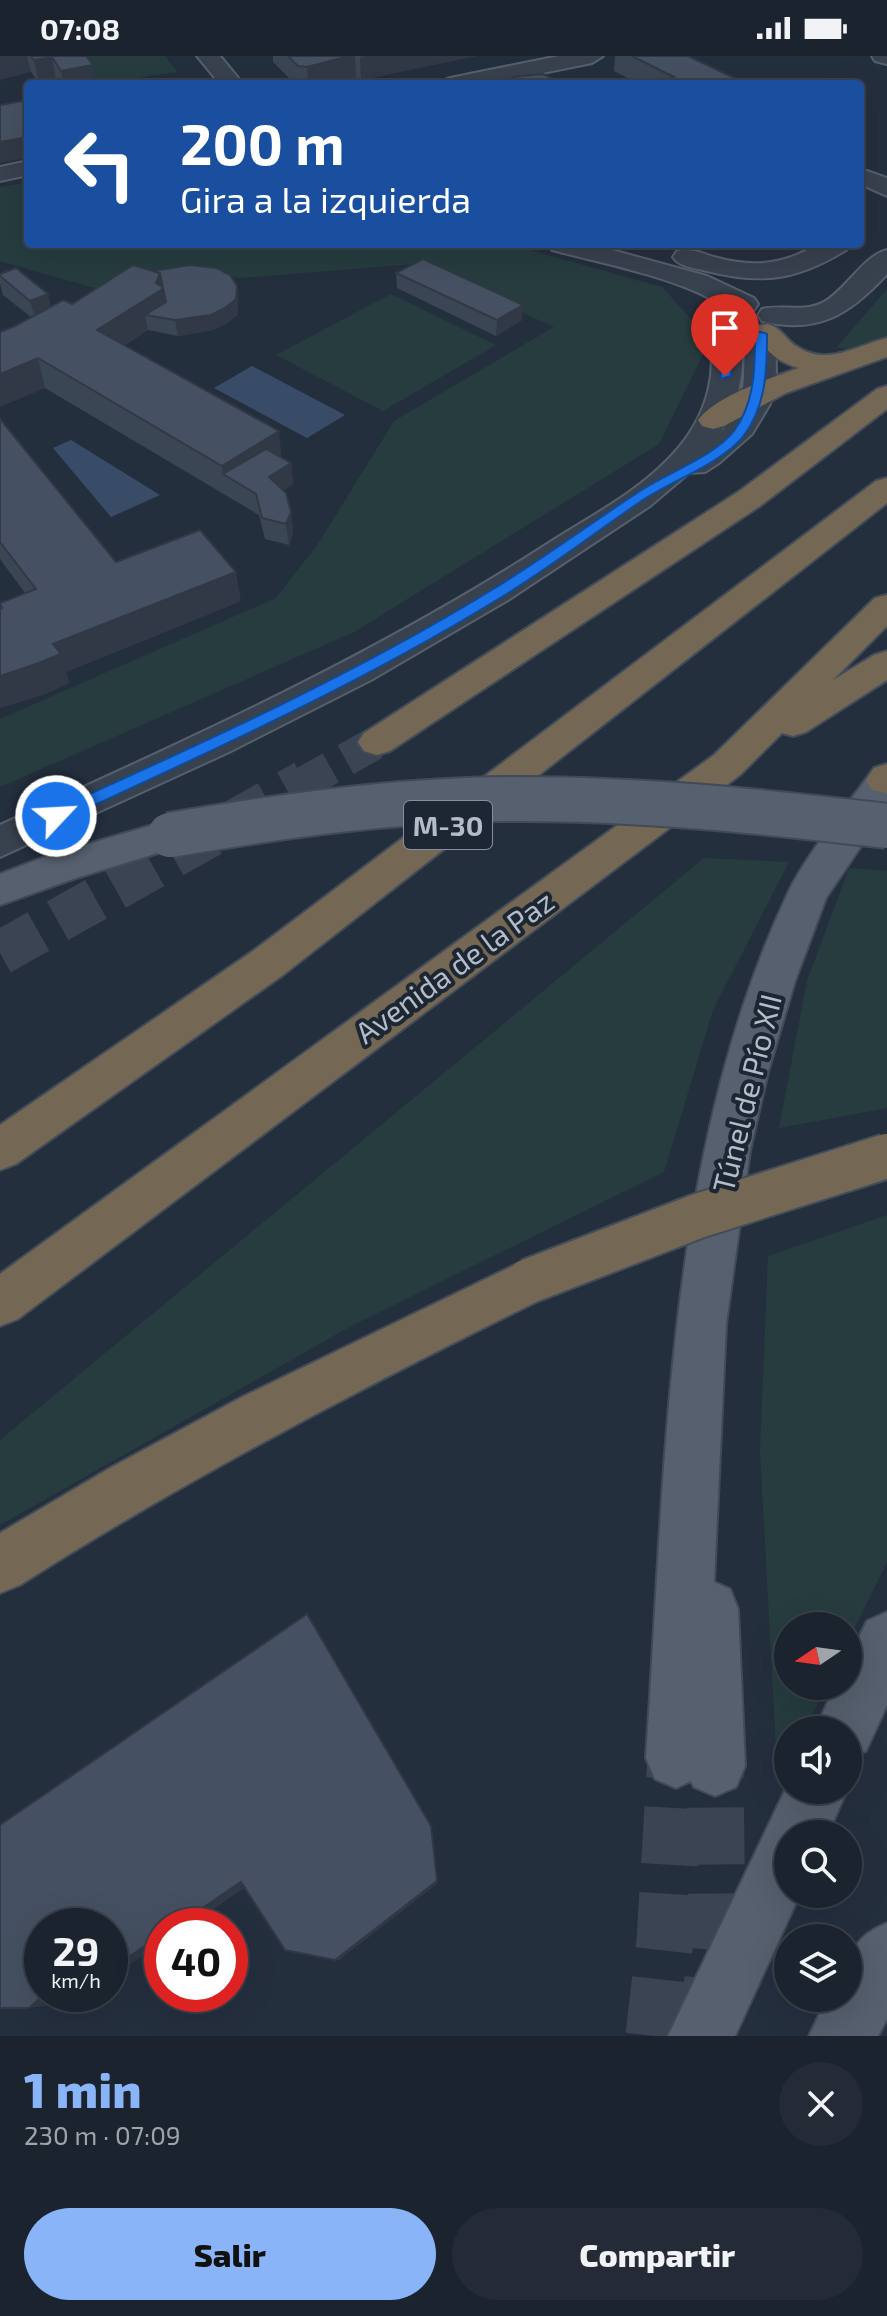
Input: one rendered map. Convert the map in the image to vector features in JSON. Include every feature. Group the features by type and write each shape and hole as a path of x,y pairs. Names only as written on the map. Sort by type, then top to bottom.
{"highway":[{"path":"768,328 779,347 804,363 836,365"},
{"path":"713,420 758,394 887,347"},
{"path":"377,742 749,499 887,395"},
{"name":"M-30","path":"0,1150 268,963 887,488"},
{"name":"Avenida de la Paz","path":"0,1303 727,765 887,606"},
{"path":"727,765 887,663"},
{"path":"0,1565 167,1463 249,1418 529,1281 698,1216 887,1156"}],"main road":[{"name":"Túnel de Pío XII","path":"695,1762 707,1557 694,1435 701,1324 713,1236 746,1072 774,981 808,893 886,779"},
{"path":"0,890 61,867 170,835 357,807 456,800 553,800 766,812 887,826"},
{"path":"852,1716 887,1641"},
{"path":"701,2036 774,1881"},
{"path":"842,2036 887,1955"}],"street":[{"path":"208,56 229,80"},
{"path":"475,80 592,56"},
{"path":"0,174 24,169"},
{"path":"0,842 252,727 394,652 496,594 653,487 718,451 736,436 747,424 758,394 768,328 761,308 744,304 697,282 575,248"},
{"path":"667,248 712,265 769,274 809,262 831,248"},
{"path":"718,320 744,336 768,328 798,330 833,321 887,258"},
{"path":"653,487 690,454 713,420 725,376 726,346 718,320 696,291 671,275"},
{"path":"718,320 726,306 744,304"}],"green space":[{"path":"77,56 165,56 177,72 124,80 94,80"},
{"path":"24,183 24,248 523,248 662,287 710,340 659,444 354,632 0,787 0,719 276,598 318,544 394,421 554,327 415,264 240,278 189,271 118,295 0,261 0,187"},
{"path":"887,289 887,341 856,349 837,347"},
{"path":"391,294 496,345 383,411 276,355"},
{"path":"704,858 789,862 713,1010 664,1172 353,1325 0,1525 0,1440"},
{"path":"849,868 887,871 887,1108 779,1128 807,981"},
{"path":"887,1215 887,1562 862,1613 774,1612 774,1700 819,1700 812,1716 774,1716 760,1451 768,1256"}],"water":[{"path":"252,366 345,415 307,438 214,388"},
{"path":"71,440 160,495 111,517 53,448"}],"building":[{"path":"31,56 86,56 93,65 61,71 52,57 34,60"},
{"path":"288,56 349,56 307,67 298,66"},
{"path":"632,56 688,56 739,80 666,80 674,77"},
{"path":"543,74 555,80 506,80"},
{"path":"24,101 24,138 0,142 0,105"},
{"path":"423,259 523,305 497,320 396,273"},
{"path":"133,265 160,273 156,283 164,288 97,330 279,431 222,466 38,358 0,374 0,332 63,300 72,304"},
{"path":"190,265 217,268 230,275 237,286 236,299 211,315 175,320 145,315 166,302 160,273 153,271"},
{"path":"16,268 48,294 30,301 0,276"},
{"path":"0,419 116,562 200,530 236,572 53,644 61,654 0,676 0,603 36,589 0,542"},
{"path":"266,449 291,463 269,477 286,493 291,512 286,524 262,518 256,494 223,474"},
{"path":"307,1614 431,1826 437,1881 335,1960 285,1950 241,1882 203,1908 144,1908 144,1947 128,1957 128,1908 24,1908 24,2008 0,2008 0,1825"}],"tunnel":[{"path":"302,784 377,742"},
{"path":"0,953 305,782"},
{"path":"654,2036 665,1940 676,1758"},
{"path":"707,2036 717,1941 715,1766"}],"route":[{"path":"56,816 252,727 394,652 496,594 653,487 718,451 747,424 753,411 761,373 761,334 744,336 720,328 726,346 725,376"}]}
